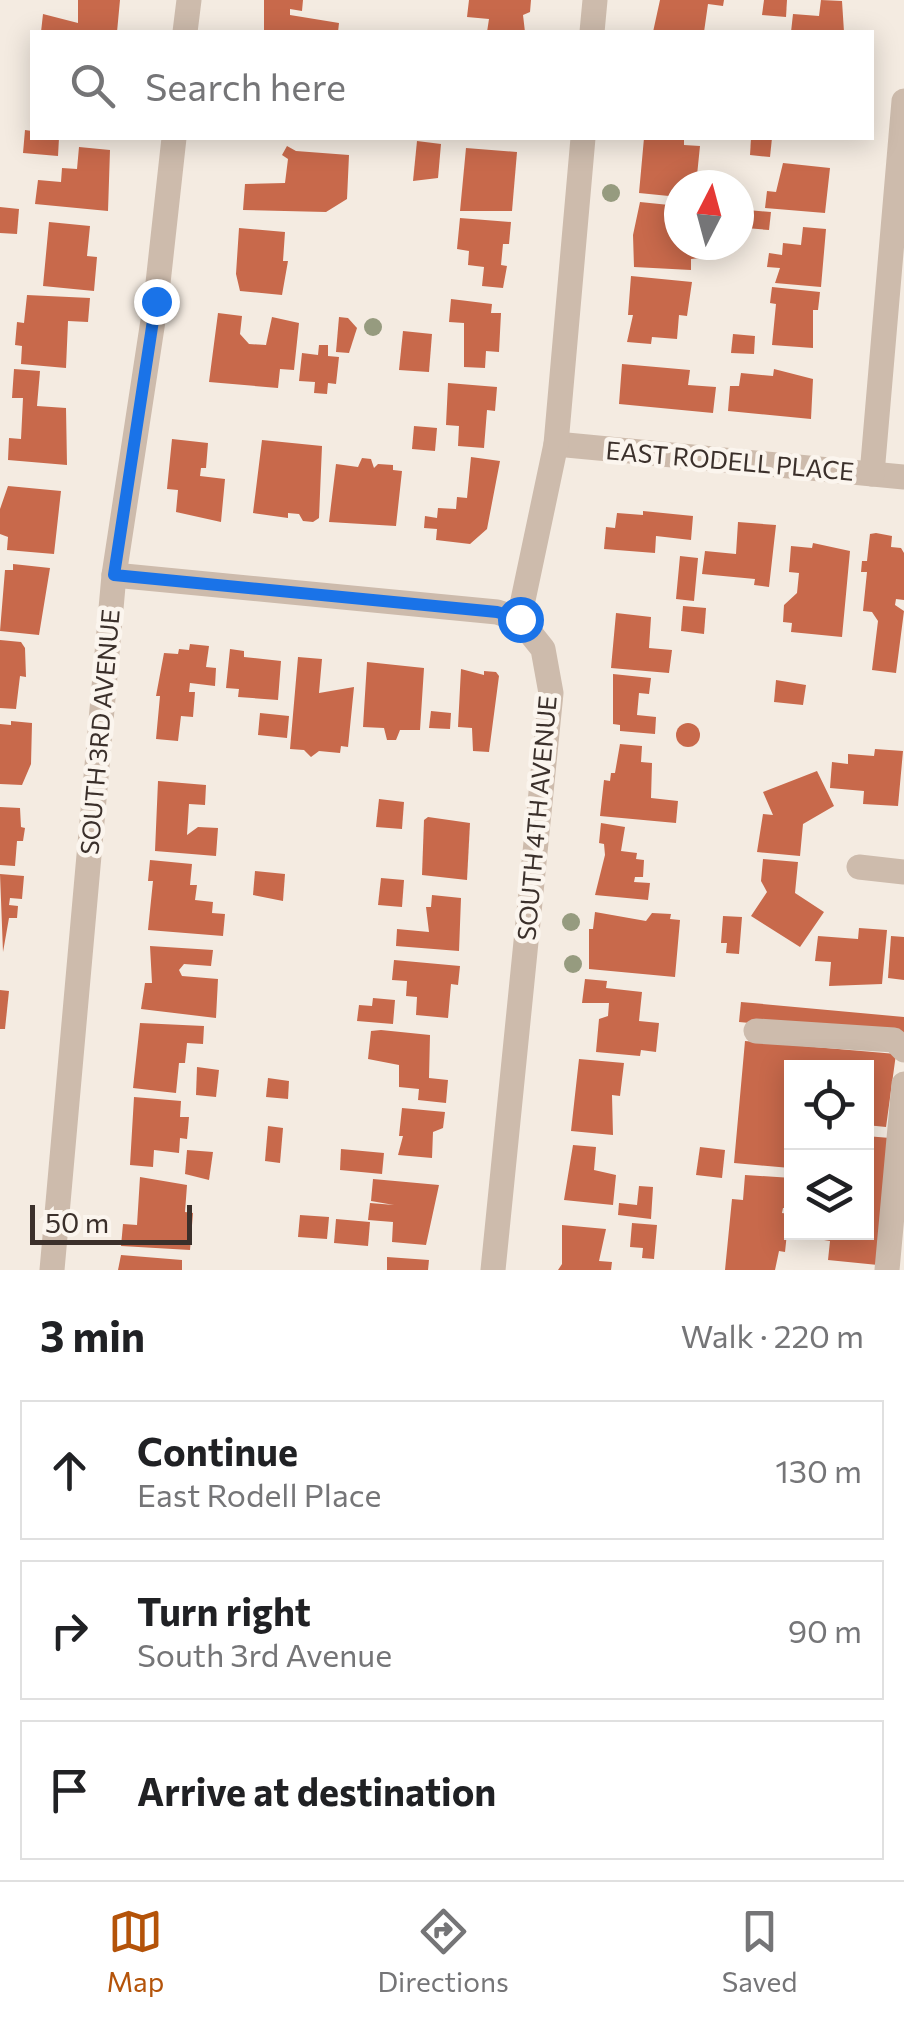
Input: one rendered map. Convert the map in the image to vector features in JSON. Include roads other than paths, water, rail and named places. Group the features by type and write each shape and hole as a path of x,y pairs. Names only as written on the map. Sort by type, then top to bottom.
{"street":[{"path":"185,30 189,0"},
{"path":"592,30 595,0"},
{"path":"872,474 904,100"},
{"name":"SOUTH 3RD AVENUE","path":"52,1270 114,575 156,301 174,140"},
{"path":"114,575 497,612 520,619 556,444 583,140"},
{"name":"EAST RODELL PLACE","path":"556,444 904,477"},
{"name":"SOUTH 4TH AVENUE","path":"493,1270 551,692 543,649 520,619"},
{"path":"859,867 904,872"},
{"path":"756,1031 894,1040 904,1050"},
{"path":"886,1270 904,1084"}]}
